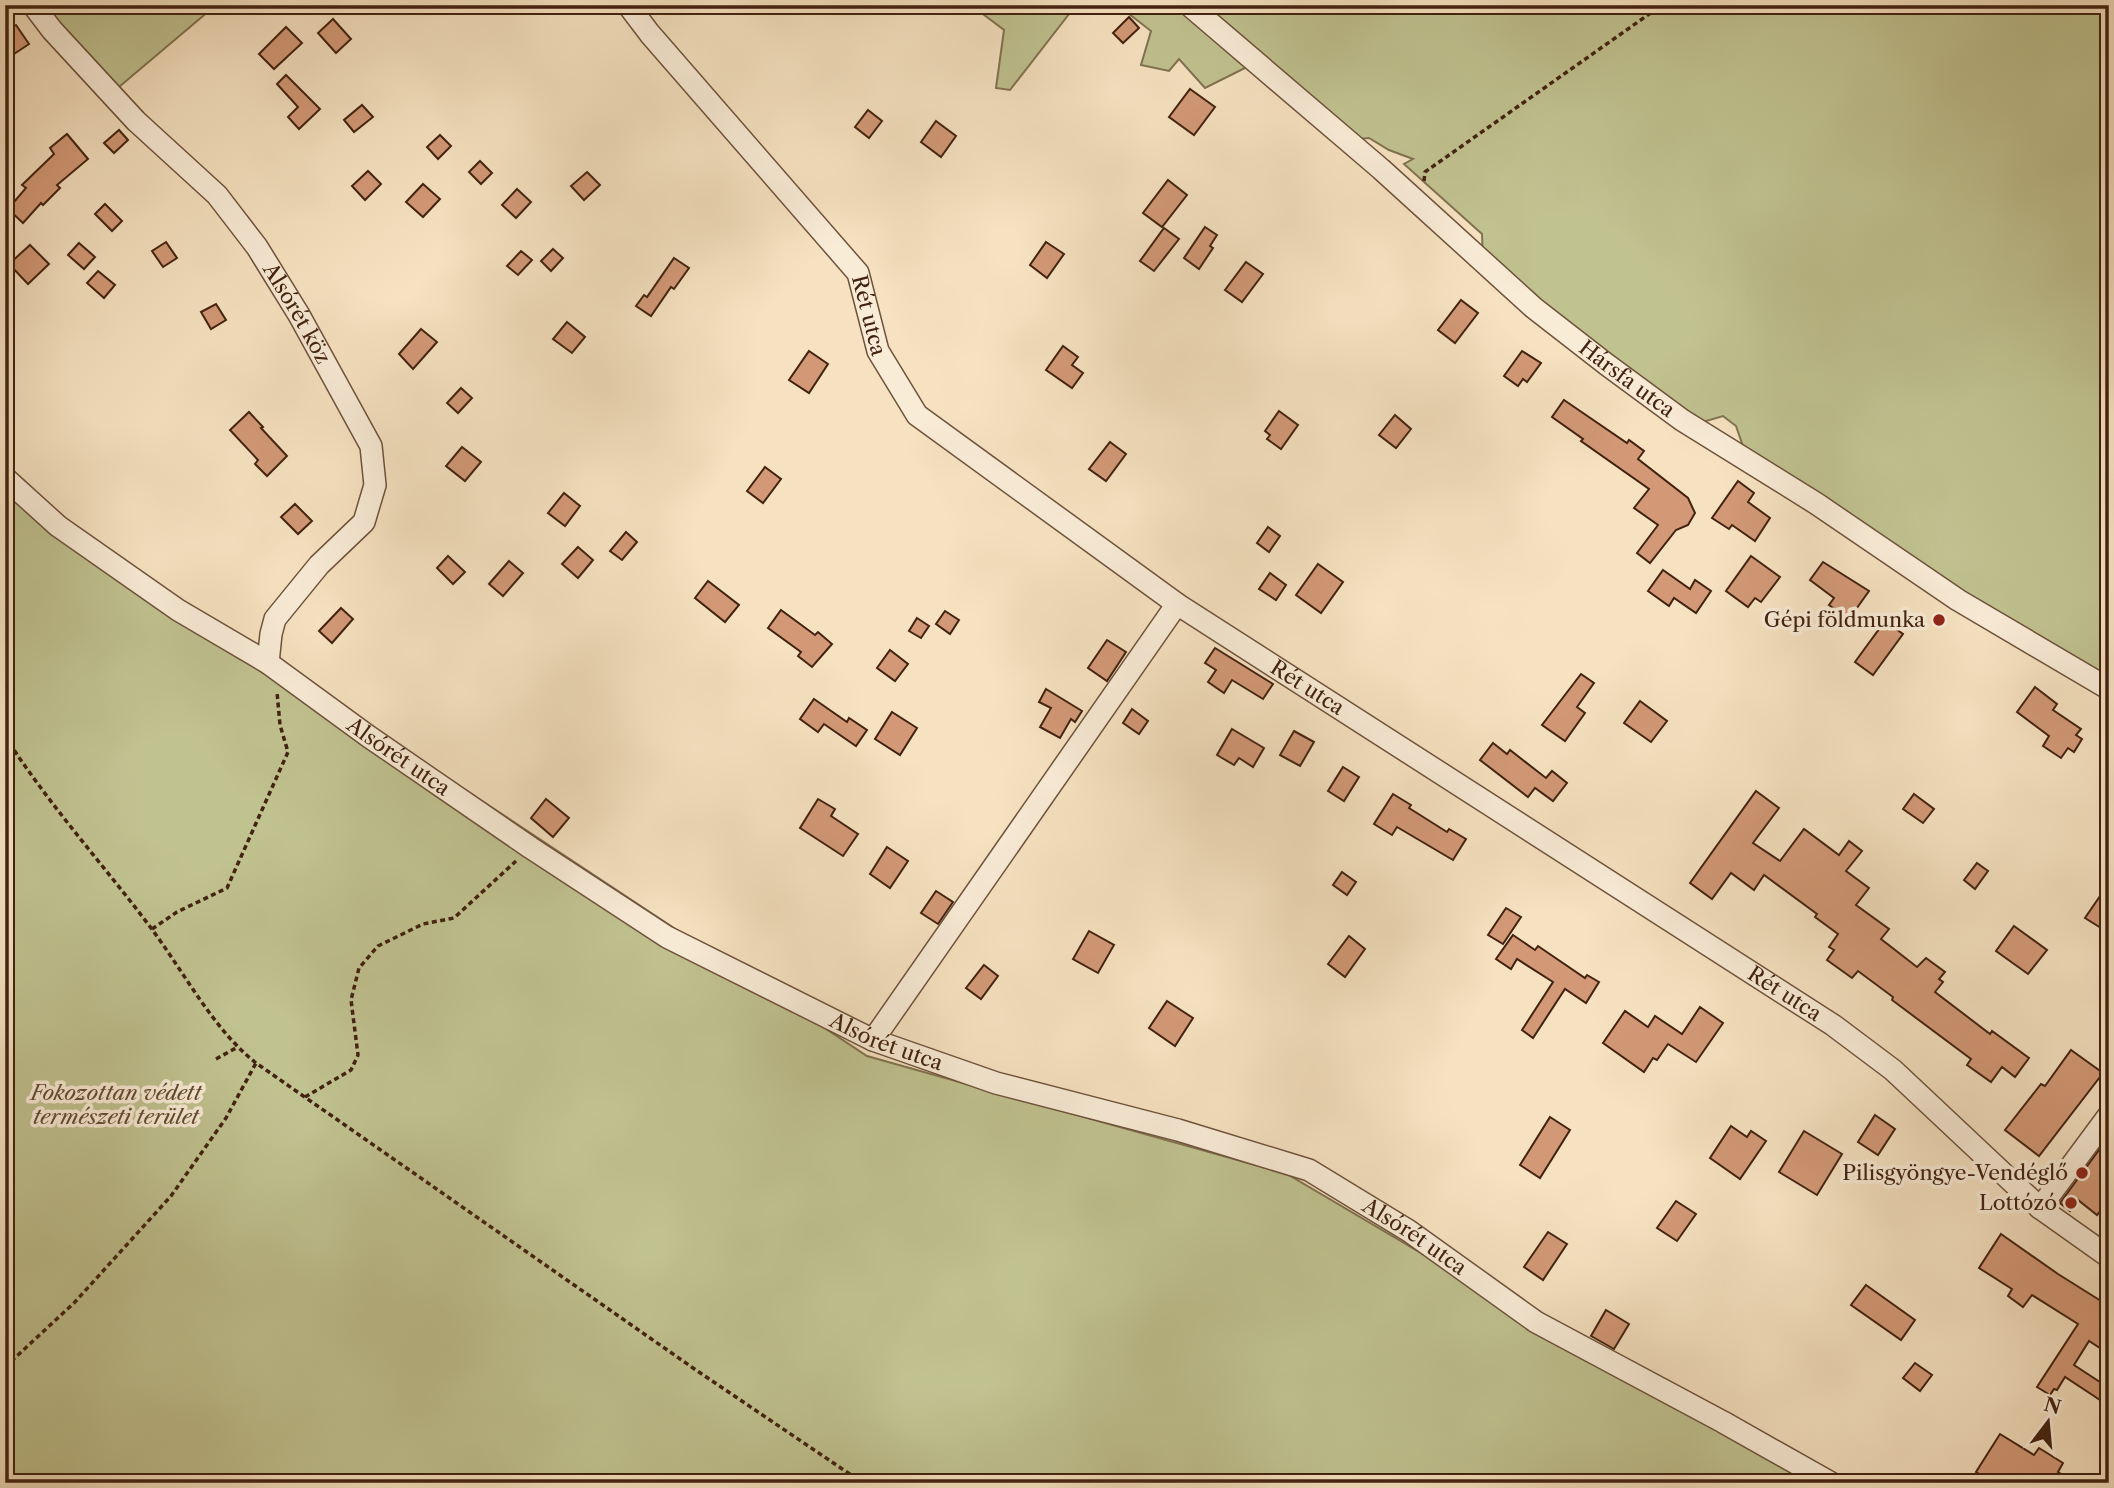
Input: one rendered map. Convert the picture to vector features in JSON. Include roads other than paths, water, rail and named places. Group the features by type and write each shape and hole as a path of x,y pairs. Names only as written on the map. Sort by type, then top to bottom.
{"street":[{"name":"Alsórét köz","path":"33,5 52,30 136,121 217,195 257,247 299,315 371,446 375,485 364,522 319,565 275,620 270,641 272,666"},
{"name":"Rét utca","path":"628,5 667,54 858,272 878,351 916,415 1177,604 1833,1026 1893,1070 2040,1208 2109,1257"},
{"name":"Hársfa utca","path":"1189,5 1289,88 1534,308 1682,420 1817,504 1994,623 2109,689"},
{"name":"Alsórét utca","path":"5,478 58,526 123,572 178,610 272,666 531,848 667,937 873,1040 996,1083 1178,1130 1309,1170 1409,1231 1536,1322 1831,1483"},
{"path":"873,1040 1177,604"},
{"path":"2040,1208 2109,1115"}],"place":[{"name":"Gépi földmunka","path":"1939,620"},
{"name":"Pilisgyöngye-Vendéglő","path":"2082,1173"},
{"name":"Lottózó","path":"2071,1203"}],"park label":[{"name":"Fokozottan védett természeti terület","path":"116,1105"}]}
